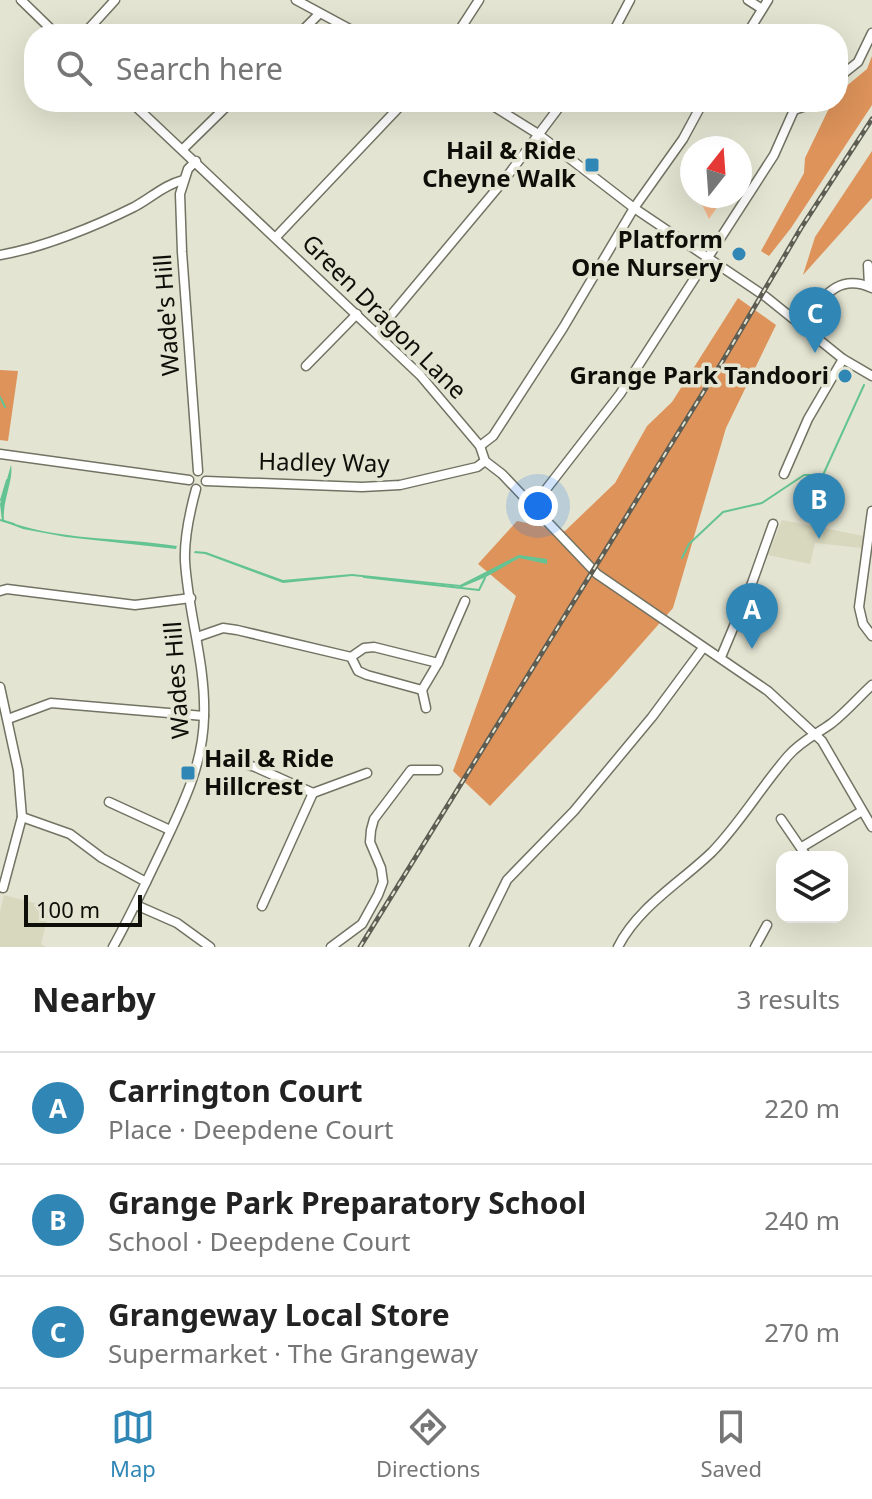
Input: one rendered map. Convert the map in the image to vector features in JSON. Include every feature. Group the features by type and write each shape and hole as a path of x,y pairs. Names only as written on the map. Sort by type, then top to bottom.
{"street":[{"path":"21,0 46,24"},
{"path":"93,24 115,0"},
{"path":"296,0 339,24"},
{"path":"463,24 479,0"},
{"path":"617,24 630,0"},
{"path":"748,0 762,9"},
{"path":"753,24 768,0"},
{"path":"309,24 319,14"},
{"path":"848,70 858,62 872,33"},
{"name":"Green Dragon Lane","path":"142,112 420,375 480,446 485,461 502,474 597,574 768,691 822,741 872,827"},
{"path":"183,149 221,112"},
{"path":"276,237 395,112"},
{"path":"503,112 538,134 634,208 766,297 843,359 872,376"},
{"path":"377,332 505,179 555,112"},
{"path":"480,446 493,436 563,328 634,208 683,139 698,112"},
{"path":"544,492 620,394 774,155 793,112"},
{"path":"0,255 18,252 76,231 135,206 171,183 183,180 196,161"},
{"name":"Wade's Hill","path":"183,180 180,194 182,252 198,471"},
{"path":"800,326 833,287 844,283 870,287 868,265"},
{"path":"306,366 357,314"},
{"path":"784,474 808,419 843,359"},
{"path":"0,454 189,480"},
{"name":"Hadley Way","path":"206,481 362,487 400,485 477,467 485,461"},
{"path":"198,471 204,474 206,481 203,487 196,489 189,480 192,473 198,471"},
{"name":"Wades Hill","path":"113,947 191,787 202,752 204,716 197,637 185,561 196,489"},
{"path":"872,511 859,607 863,624 872,636"},
{"path":"721,657 773,524"},
{"path":"0,591 7,589 135,605 191,598"},
{"path":"426,708 422,690 438,663 465,601"},
{"path":"197,637 223,628 351,657 364,648 374,647 438,663"},
{"path":"474,947 507,880 574,811 652,717 703,648"},
{"path":"351,657 358,671 422,690"},
{"path":"618,947 625,933 661,895 713,850 744,816 789,755 833,722 872,685"},
{"path":"0,687 18,770 22,817 3,888"},
{"path":"8,719 51,703 204,716"},
{"path":"202,752 255,767 313,793 367,773"},
{"path":"331,947 362,924 383,882 381,868 370,842 374,819 411,770 438,770"},
{"path":"262,906 313,793"},
{"path":"109,802 170,830"},
{"path":"802,847 862,811"},
{"path":"22,817 70,834 102,858 146,882"},
{"path":"781,819 804,851"},
{"path":"136,905 177,923 210,947"},
{"path":"755,947 767,925"}],"shaded area":[{"path":"872,56 872,105 769,256 761,251 804,173 805,158 827,112 848,112 848,85 867,69"},
{"path":"872,151 872,198 803,275 815,237"},
{"path":"704,208 717,208 709,219"},
{"path":"738,298 776,325 726,428 673,608 490,806 453,771 516,596 478,564 517,521 565,531 615,483 647,426 672,402"},
{"path":"0,370 18,371 8,441 0,440"},
{"path":"11,465 4,520 46,532 155,543 177,546 176,549 66,537 23,529 2,521 0,504"},
{"path":"782,520 864,536 862,548 815,543 810,564 768,555"},
{"path":"195,551 206,552 283,580 352,574 460,585 519,555 547,559 547,564 519,558 462,587 352,576 283,583"},
{"path":"4,895 50,907 41,944 46,947 0,947 0,912"}],"waterway":[{"path":"682,558 689,544 723,512 762,503 804,475 823,475 864,385"},
{"path":"0,397 5,407"},
{"path":"1,500 7,480"},
{"path":"0,520 14,524"},
{"path":"364,577 479,590 485,578"}],"railway":[{"path":"360,947 722,362 801,228 872,119"}],"place":[{"name":"Hail & Ride Cheyne Walk","path":"592,165"},
{"name":"Platform One Nursery","path":"739,254"},
{"name":"Grangeway Local Store","path":"815,353"},
{"name":"Grange Park Tandoori","path":"845,376"},
{"name":"Grange Park Preparatory School","path":"819,539"},
{"name":"Carrington Court","path":"752,649"},
{"name":"Hail & Ride Hillcrest","path":"188,773"}]}
